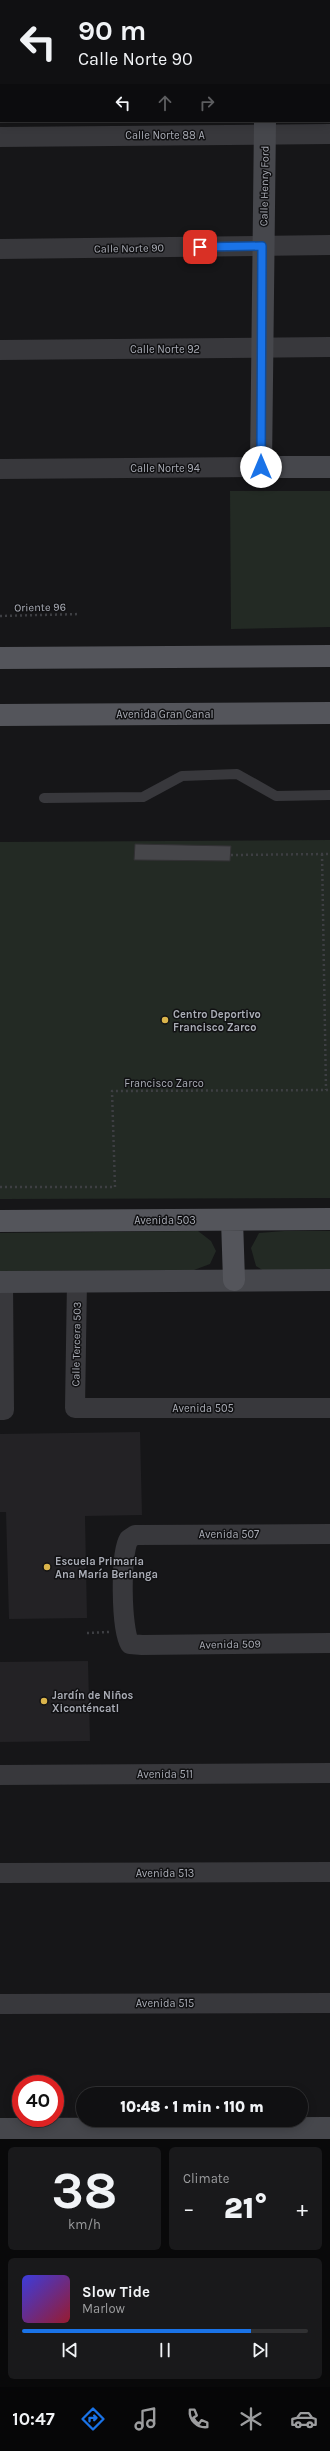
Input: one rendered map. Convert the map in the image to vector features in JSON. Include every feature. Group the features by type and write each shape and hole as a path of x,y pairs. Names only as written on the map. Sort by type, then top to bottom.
{"main road":[{"path":"0,658 330,656"},
{"name":"Avenida Gran Canal","path":"0,715 330,713"},
{"name":"Avenida 503","path":"0,1221 330,1218"},
{"path":"232,1220 234,1280"}],"street":[{"name":"Calle Norte 88 A","path":"0,137 265,128 330,134"},
{"name":"Calle Henry Ford","path":"261,467 262,246 265,128"},
{"name":"Calle Norte 90","path":"0,249 330,245"},
{"name":"Calle Norte 92","path":"0,350 330,347"},
{"name":"Calle Norte 94","path":"0,469 330,467"},
{"path":"2,1410 1,1282 330,1280"},
{"name":"Calle Tercera 503","path":"75,1408 77,1281"},
{"name":"Avenida 505","path":"75,1408 330,1408"},
{"name":"Avenida 507","path":"127,1637 124,1551 129,1539 143,1535 330,1534"},
{"name":"Avenida 509","path":"127,1637 142,1646 330,1643"},
{"name":"Avenida 511","path":"0,1775 330,1773"},
{"name":"Avenida 513","path":"0,1873 330,1872"},
{"name":"Avenida 515","path":"0,2004 330,2003"},
{"path":"0,2129 149,2134 330,2128"}],"lane":[{"path":"44,798 143,797 182,776 237,774 276,796 330,795"}],"path":[{"name":"Oriente 96","path":"0,616 80,614"},
{"path":"322,854 326,1090"},
{"path":"230,855 330,854"},
{"name":"Francisco Zarco","path":"0,1187 115,1186 112,1091 330,1090"},
{"path":"87,1633 127,1637"}],"shaded area":[{"path":"230,491 330,491 330,627 231,629"},
{"name":"Centro Deportivo Francisco Zarco","path":"330,840 330,1198 0,1199 0,842"},
{"path":"198,1231 211,1241 216,1251 210,1264 194,1270 0,1271 0,1233"},
{"path":"284,1231 330,1231 330,1271 264,1271 256,1266 251,1248 259,1233"},
{"name":"Escuela Primaria Ana María Berlanga","path":"140,1432 142,1515 85,1516 87,1618 9,1619 6,1512 0,1512 0,1434"},
{"name":"Jardín de Niños Xiconténcatl","path":"88,1661 90,1741 0,1742 0,1662"}],"building":[{"path":"135,844 231,846 230,861 134,860"}],"place":[{"name":"Centro Deportivo Francisco Zarco","path":"165,1020"},
{"name":"Escuela Primaria Ana María Berlanga","path":"47,1567"},
{"name":"Jardín de Niños Xiconténcatl","path":"44,1701"}],"route":[{"path":"200,247 262,246 261,467"}]}
